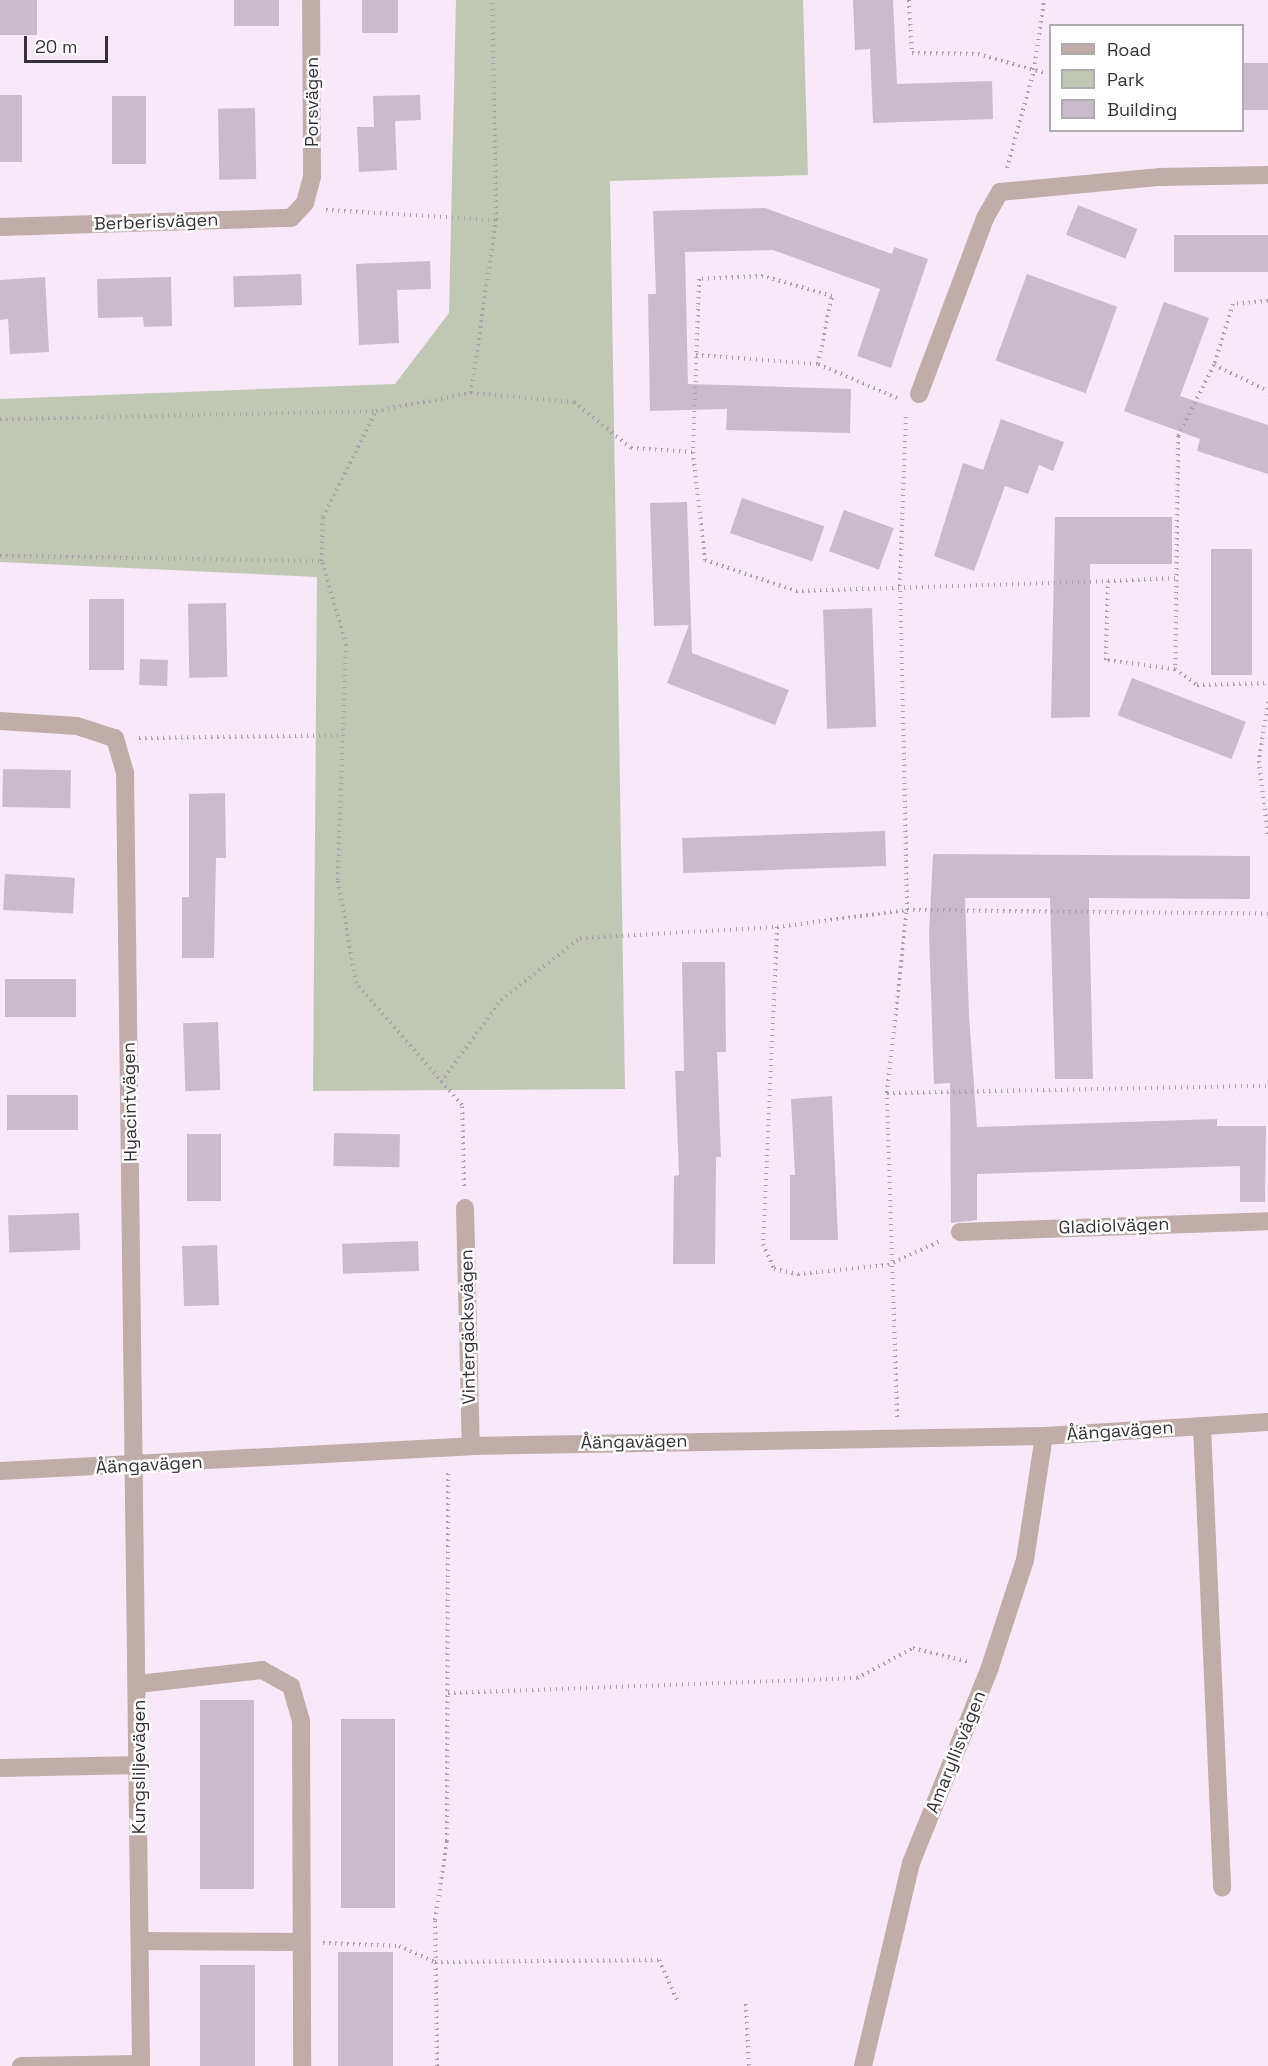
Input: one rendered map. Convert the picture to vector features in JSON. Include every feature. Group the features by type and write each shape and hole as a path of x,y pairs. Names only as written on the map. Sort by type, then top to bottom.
{"street":[{"name":"Porsvägen","path":"305,203 312,176 311,0"},
{"path":"919,394 985,218 1000,192 1160,177 1268,175"},
{"name":"Berberisvägen","path":"0,227 291,218 305,203"},
{"path":"0,721 77,726 115,738"},
{"name":"Hyacintvägen","path":"115,738 125,772 136,1467"},
{"name":"Vintergäcksvägen","path":"465,1208 471,1446"},
{"name":"Gladiolvägen","path":"960,1232 1268,1221"},
{"name":"Åängavägen","path":"0,1471 136,1467 471,1446 898,1436 1044,1436 1268,1422"},
{"path":"1202,1426 1222,1887"},
{"name":"Amaryllisvägen","path":"863,2066 912,1863 990,1667 1025,1560 1044,1436"},
{"name":"Kungsliljevägen","path":"136,1467 141,2065"},
{"path":"138,1684 262,1670 291,1686 301,1722 302,2066"},
{"path":"0,1768 139,1765"},
{"path":"140,1941 301,1942"},
{"path":"21,2066 141,2065"}],"path":[{"path":"471,393 496,220 492,0"},
{"path":"909,0 912,53 978,54 1045,73"},
{"path":"1000,192 1034,70 1044,0"},
{"path":"305,203 336,214 496,220"},
{"path":"818,364 832,296 763,276 699,279 693,452 705,560 796,591 1176,578"},
{"path":"1175,669 1178,436 1214,365 1233,304 1268,302"},
{"path":"696,356 818,364 906,402 900,586 908,910 887,1093 888,1265 898,1436"},
{"path":"1214,365 1268,391"},
{"path":"0,418 376,411 471,393 574,402 631,448 693,452"},
{"path":"376,411 323,517 322,561 346,645 338,880 356,982 462,1105 465,1208"},
{"path":"0,555 322,561"},
{"path":"1108,581 1106,660 1175,669 1197,685 1268,683"},
{"path":"1268,702 1259,761 1268,838"},
{"path":"115,738 342,735"},
{"path":"441,1082 501,1000 580,938 777,927 908,910 1268,914"},
{"path":"777,927 763,1244 774,1269 798,1274 888,1265 960,1232"},
{"path":"887,1093 1268,1086"},
{"path":"436,2066 435,1920 447,1841 448,1447"},
{"path":"448,1693 857,1678 913,1648 990,1667"},
{"path":"301,1942 399,1946 435,1962 659,1960 677,2000"},
{"path":"746,2004 749,2066"}],"green space":[{"path":"456,0 803,0 808,175 610,181 625,1089 313,1091 317,577 0,562 0,399 395,384 449,313"}],"building":[{"path":"0,0 37,0 37,35 0,35"},
{"path":"234,0 279,0 279,26 234,26"},
{"path":"362,0 398,0 398,33 362,33"},
{"path":"853,0 893,0 897,84 992,81 993,119 873,123 870,49 855,50"},
{"path":"1244,63 1268,63 1268,110 1244,110"},
{"path":"0,95 22,95 22,162 0,162"},
{"path":"420,95 421,120 395,121 397,170 359,172 357,127 374,127 373,96"},
{"path":"112,96 146,96 146,164 112,164"},
{"path":"255,108 256,179 219,180 218,109"},
{"path":"1078,205 1137,229 1125,259 1066,235"},
{"path":"765,208 892,254 894,247 928,259 891,368 857,356 880,289 773,250 685,252 688,384 851,389 850,433 726,430 727,409 650,411 648,294 656,294 653,211"},
{"path":"1174,235 1268,235 1268,272 1174,272"},
{"path":"430,261 431,289 397,290 399,343 359,345 356,264"},
{"path":"301,274 302,305 234,307 233,276"},
{"path":"1027,274 1117,307 1086,393 996,360"},
{"path":"45,277 49,352 10,354 8,319 0,320 0,280"},
{"path":"171,277 172,326 144,327 143,317 98,318 97,279"},
{"path":"1164,302 1209,318 1180,396 1268,425 1268,474 1197,451 1200,439 1124,411"},
{"path":"1001,419 1064,442 1053,471 1039,465 1028,494 1005,486 974,571 934,556 963,463 983,470"},
{"path":"742,498 824,526 812,561 730,533"},
{"path":"687,502 692,653 789,690 775,725 667,683 689,625 654,626 650,503"},
{"path":"844,510 894,528 879,569 829,551"},
{"path":"1055,517 1172,517 1172,564 1090,564 1090,717 1051,718"},
{"path":"1211,549 1252,549 1252,675 1211,675"},
{"path":"89,599 124,599 124,670 89,670"},
{"path":"226,603 227,677 189,678 188,604"},
{"path":"872,608 876,727 827,729 823,610"},
{"path":"140,659 168,660 167,686 139,685"},
{"path":"1132,678 1246,722 1232,759 1118,715"},
{"path":"3,769 71,770 70,808 2,807"},
{"path":"225,793 226,858 216,858 214,958 182,958 182,897 189,897 189,794"},
{"path":"885,831 886,866 683,873 682,838"},
{"path":"933,854 1250,856 1250,899 1089,898 1093,1079 1055,1079 1050,898 965,898 969,1016 977,1127 1217,1119 1217,1126 1266,1126 1265,1202 1240,1202 1240,1166 977,1174 977,1220 951,1223 950,1083 934,1084 929,934"},
{"path":"5,874 75,878 73,914 3,910"},
{"path":"682,962 725,962 726,1052 717,1052 721,1157 716,1157 715,1264 673,1264 674,1176 679,1175 675,1071 684,1071"},
{"path":"5,979 76,979 76,1017 5,1017"},
{"path":"218,1022 220,1090 185,1091 183,1023"},
{"path":"7,1095 78,1095 78,1130 7,1130"},
{"path":"832,1096 838,1240 790,1240 790,1175 795,1175 791,1099"},
{"path":"334,1133 400,1134 399,1167 333,1166"},
{"path":"187,1134 221,1134 221,1201 187,1201"},
{"path":"79,1213 80,1250 9,1252 8,1215"},
{"path":"418,1241 419,1271 343,1274 342,1244"},
{"path":"217,1245 219,1305 184,1306 182,1246"},
{"path":"200,1700 254,1700 254,1889 200,1889"},
{"path":"341,1719 395,1719 395,1908 341,1908"},
{"path":"338,1952 393,1952 393,2066 338,2066"},
{"path":"200,1965 255,1965 255,2066 200,2066"}]}
